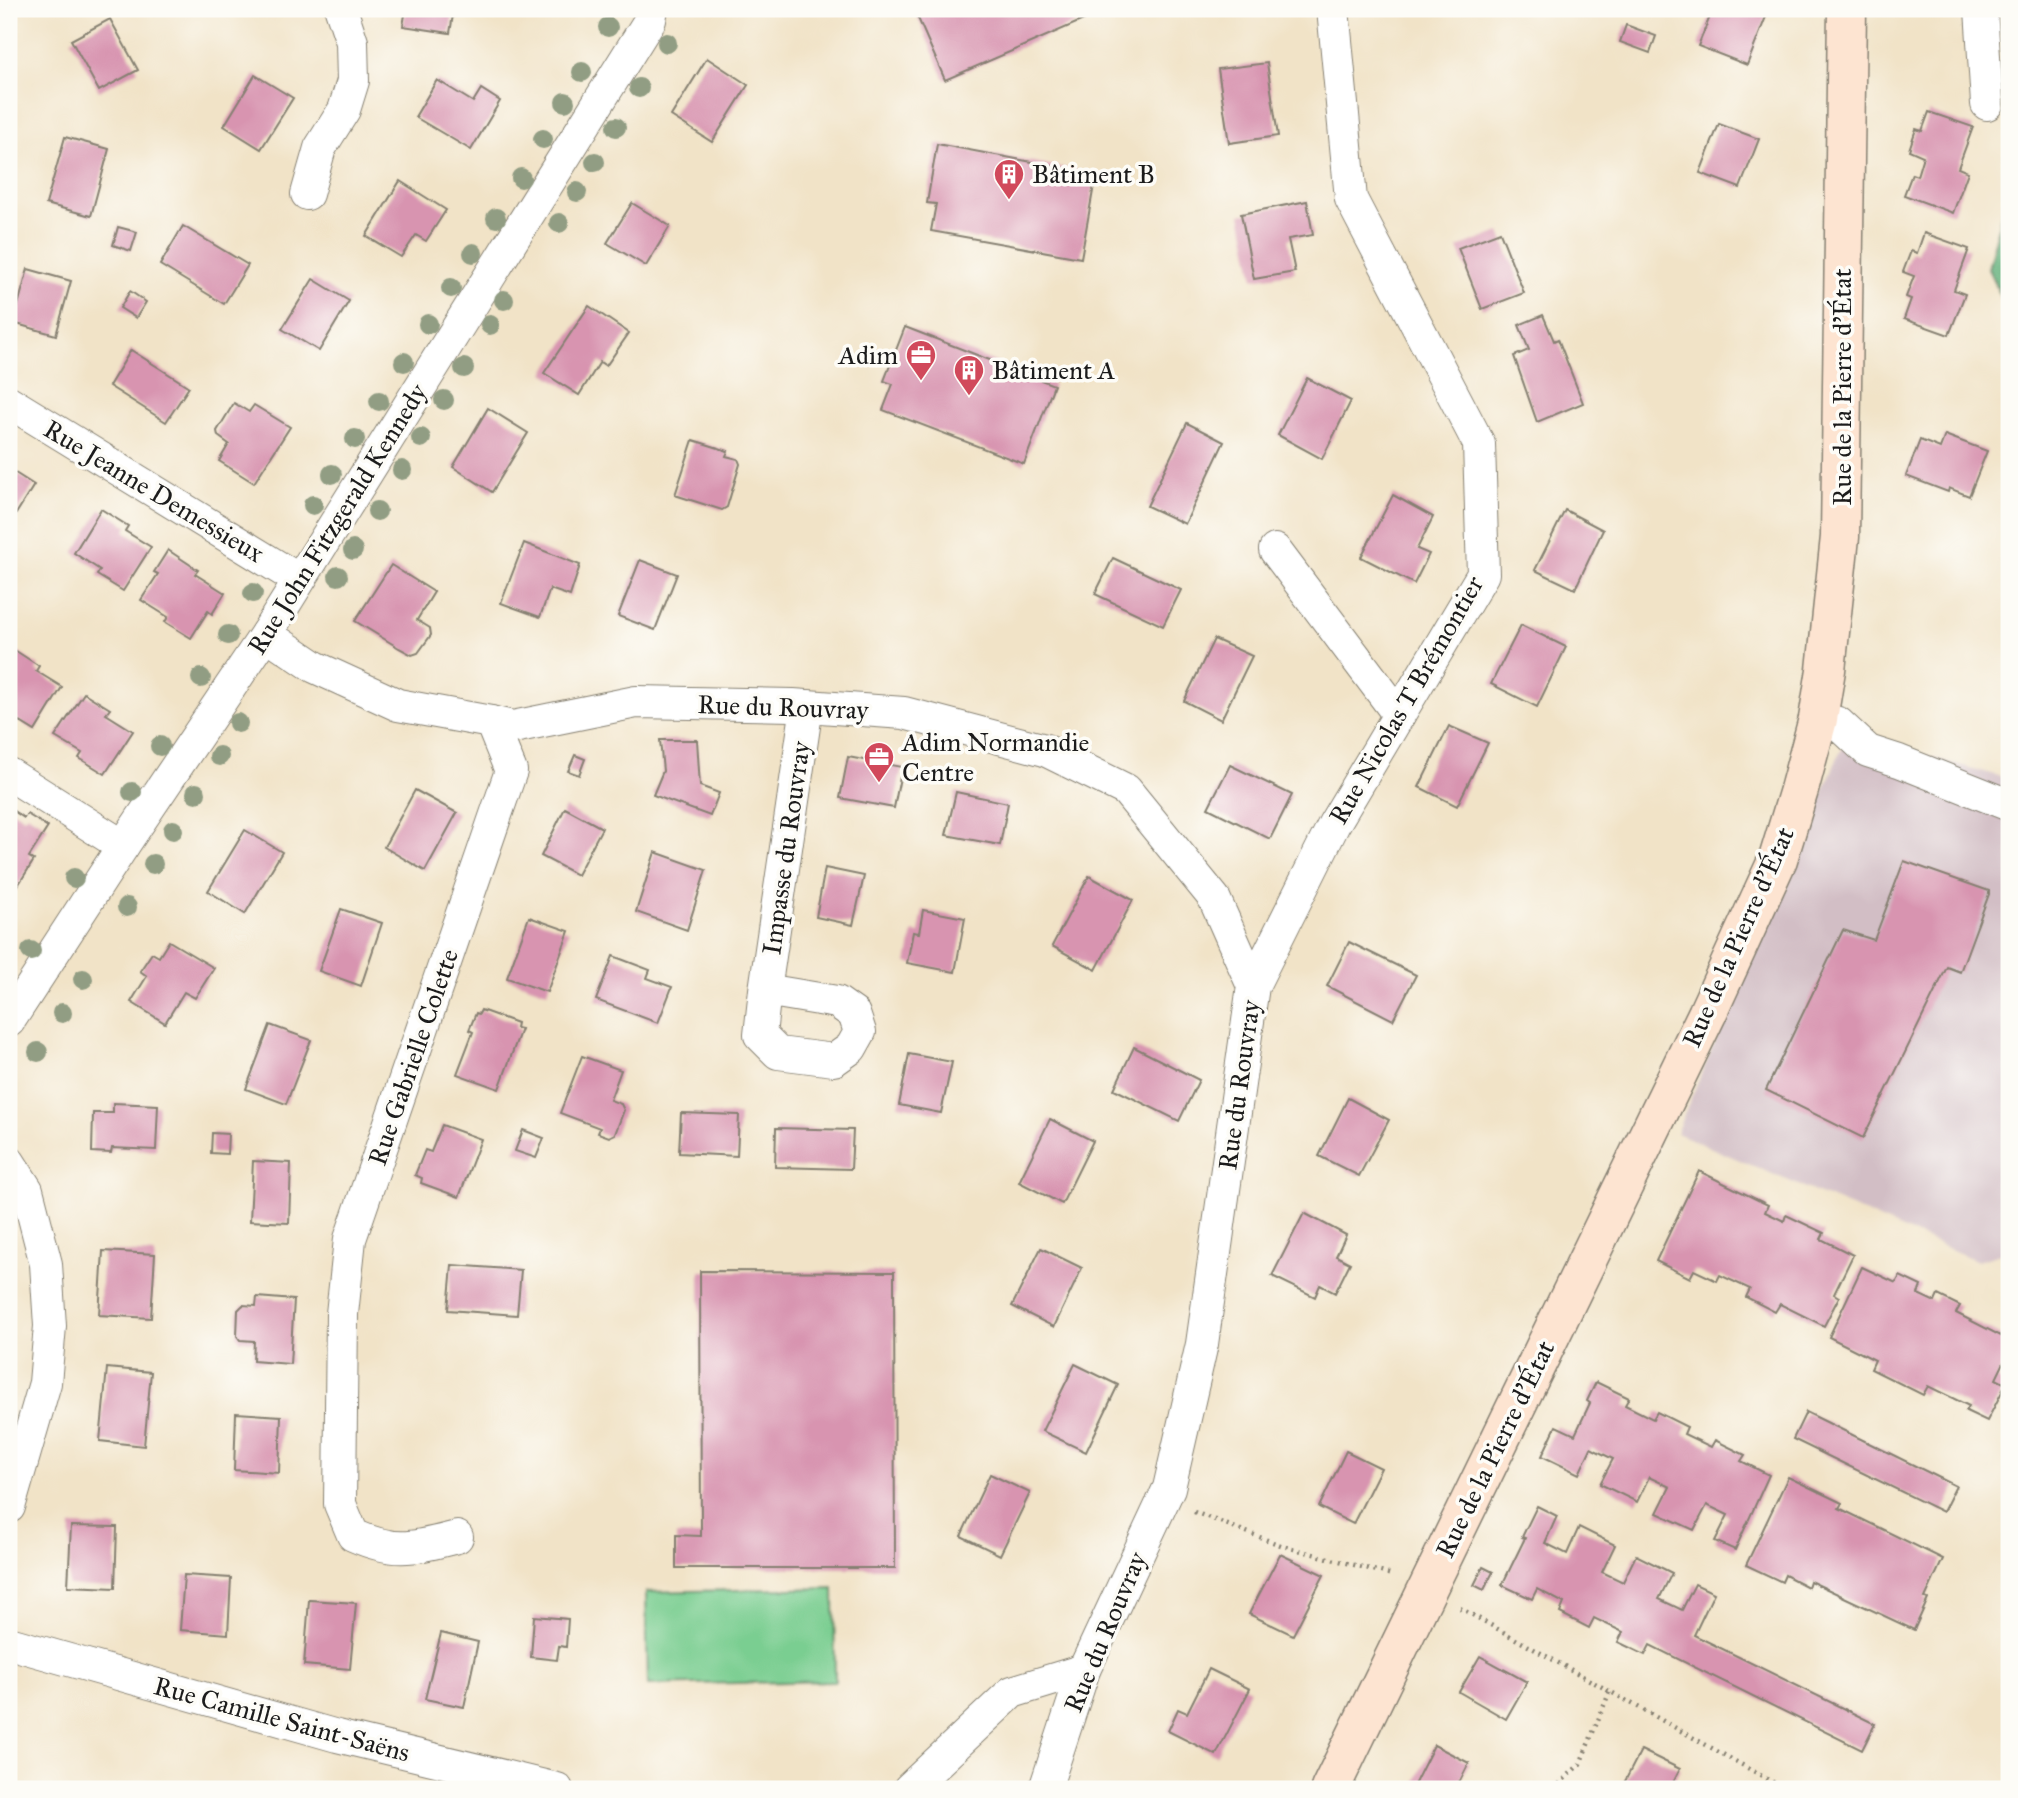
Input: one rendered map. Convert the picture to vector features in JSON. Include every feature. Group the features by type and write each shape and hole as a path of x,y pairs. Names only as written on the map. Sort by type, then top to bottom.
{"street":[{"path":"307,194 320,148 344,110 353,81 352,42 341,9"},
{"name":"Rue John Fitzgerald Kennedy","path":"9,1021 266,635 650,20 652,9"},
{"name":"Rue Nicolas T Brémontier","path":"1253,986 1334,824 1483,574 1479,444 1352,199 1333,9"},
{"name":"Rue de la Pierre d'État","path":"1330,1789 1701,1026 1777,859 1818,719 1833,622 1840,537 1847,9"},
{"path":"1981,9 1987,104"},
{"name":"Rue Jeanne Demessieux","path":"9,402 299,580"},
{"path":"1275,550 1399,715"},
{"path":"266,635 315,667 398,705 491,722"},
{"name":"Rue du Rouvray","path":"491,722 513,727 636,702 807,706 904,713 1045,750 1125,790 1214,898 1253,986 1202,1344 1169,1488 1084,1670 1045,1789"},
{"name":"Impasse du Rouvray","path":"765,990 807,706"},
{"path":"1818,719 1838,723 1868,751 2009,805"},
{"name":"Rue Gabrielle Colette","path":"457,1537 410,1549 376,1545 353,1535 340,1504 342,1314 350,1239 511,771 491,722"},
{"path":"9,774 124,846"},
{"path":"9,1162 27,1190 46,1264 50,1326 46,1383 9,1507"},
{"name":"Rue Camille Saint-Saëns","path":"9,1643 338,1736 557,1789"},
{"path":"909,1789 1012,1692 1084,1670"}],"path":[{"path":"1186,1508 1283,1546 1402,1578 1610,1691 1780,1786 1780,1789"},
{"path":"1554,1789 1580,1764 1610,1691"}],"shaded area":[{"path":"1848,734 2009,779 2009,1251 1978,1261 1676,1133"}],"green space":[{"path":"2009,183 2009,313 1988,269"},
{"path":"834,1588 835,1681 648,1685 646,1592"}],"building":[{"path":"406,9 454,9 450,33 403,26"},
{"path":"914,9 1093,9 1095,15 945,80"},
{"path":"1713,9 1769,9 1747,65 1698,46"},
{"path":"110,19 138,70 99,91 71,40"},
{"path":"1626,25 1656,36 1650,53 1620,42"},
{"path":"707,58 748,85 712,142 671,116"},
{"path":"1267,63 1278,136 1229,143 1218,69"},
{"path":"255,75 293,98 261,149 224,126"},
{"path":"437,80 473,102 481,89 500,101 471,150 415,117"},
{"path":"1929,112 1973,127 1958,168 1968,172 1953,213 1904,195 1912,174 1917,176 1923,156 1909,150 1916,129 1922,131"},
{"path":"1719,124 1759,139 1740,188 1700,173"},
{"path":"65,137 109,149 91,216 46,204"},
{"name":"Bâtiment B","path":"937,144 1096,174 1081,258 931,231 936,204 927,203"},
{"path":"400,181 446,210 426,241 416,235 401,257 366,236"},
{"path":"1307,201 1313,235 1288,239 1295,272 1254,279 1241,214"},
{"path":"632,203 670,226 646,266 607,243"},
{"path":"183,226 248,265 224,304 160,265"},
{"path":"118,227 137,232 131,251 113,245"},
{"path":"1500,232 1524,293 1482,309 1458,248"},
{"path":"1924,233 1969,249 1954,290 1965,294 1949,335 1904,319 1911,299 1906,297 1914,276 1903,272 1911,251 1917,253"},
{"path":"28,269 71,281 56,335 13,323"},
{"path":"313,279 349,301 319,351 282,329"},
{"path":"130,291 146,302 136,318 120,308"},
{"path":"589,306 629,333 606,366 600,362 579,395 544,373"},
{"path":"1543,315 1554,341 1558,339 1583,403 1537,422 1514,356 1529,350 1519,325"},
{"name":"Bâtiment A","path":"905,327 1054,385 1024,464 883,410 893,384 884,381"},
{"path":"131,350 189,387 166,422 109,386"},
{"path":"1307,378 1351,401 1322,459 1278,435"},
{"path":"234,403 249,412 254,405 290,427 254,483 219,461 229,444 218,436 217,431"},
{"path":"488,408 528,433 492,492 453,467"},
{"path":"1187,423 1224,442 1185,524 1147,506"},
{"path":"1945,435 1987,451 1969,496 1949,488 1948,492 1906,476 1920,440 1940,448"},
{"path":"693,440 728,451 726,456 738,459 740,464 727,507 722,510 675,495"},
{"path":"9,469 34,485 9,525"},
{"path":"1393,495 1433,517 1417,549 1429,554 1414,584 1361,557"},
{"path":"101,509 128,526 125,531 151,547 123,591 97,575 100,570 74,553"},
{"path":"1565,510 1603,530 1575,589 1535,570"},
{"path":"524,543 580,565 570,596 550,589 540,617 501,603"},
{"path":"168,550 198,570 195,574 225,593 212,614 208,611 191,638 165,622 168,617 141,600 158,574 154,572"},
{"path":"1113,558 1181,590 1163,626 1095,594"},
{"path":"640,560 677,574 655,630 618,616"},
{"path":"391,565 434,592 417,620 430,628 431,635 418,653 412,655 355,621"},
{"path":"1521,625 1566,647 1537,707 1491,684"},
{"path":"1214,639 1252,656 1221,720 1184,701"},
{"path":"13,649 39,666 36,671 62,687 35,731 9,715 9,656"},
{"path":"84,693 110,709 106,714 133,731 105,774 79,758 82,753 55,737"},
{"path":"1449,726 1488,743 1457,806 1419,787"},
{"path":"660,740 697,740 700,786 719,793 710,816 653,795 663,771"},
{"path":"575,755 585,759 579,775 568,771"},
{"path":"848,757 902,767 894,808 840,798"},
{"path":"1230,765 1292,795 1270,839 1208,808"},
{"path":"415,790 457,813 425,871 384,847"},
{"path":"956,792 1008,803 1000,845 946,835"},
{"path":"9,808 24,818 27,814 48,827 29,857 34,860 15,890 9,887"},
{"path":"565,808 602,828 577,875 541,856"},
{"path":"245,830 282,852 245,914 208,891"},
{"path":"655,852 706,870 687,930 636,912"},
{"path":"1904,861 1989,891 1989,894 1960,972 1947,967 1863,1138 1766,1090 1843,930 1874,940"},
{"path":"825,868 864,876 853,925 816,917"},
{"path":"1089,876 1133,900 1096,970 1052,946"},
{"path":"341,909 382,923 361,986 319,971"},
{"path":"923,910 965,918 955,972 907,963 913,932 919,933"},
{"path":"529,917 569,931 547,992 507,978"},
{"path":"169,941 214,968 195,998 184,992 165,1023 131,1002 147,976 140,971 152,953 159,957"},
{"path":"1349,942 1416,975 1393,1020 1327,986"},
{"path":"613,956 650,970 647,978 672,987 658,1023 596,1000"},
{"path":"481,1010 517,1023 516,1028 521,1029 499,1089 457,1074 473,1032 469,1030 476,1013 479,1014"},
{"path":"270,1025 311,1040 286,1104 246,1089"},
{"path":"1134,1047 1199,1080 1179,1121 1114,1089"},
{"path":"909,1054 952,1062 941,1113 899,1105"},
{"path":"582,1056 621,1070 610,1100 621,1104 624,1110 615,1134 609,1137 598,1133 600,1128 560,1113"},
{"path":"1348,1098 1389,1120 1359,1176 1319,1156"},
{"path":"113,1103 158,1105 156,1150 112,1148 111,1153 92,1152 93,1113 113,1113"},
{"path":"681,1113 739,1115 737,1156 679,1153"},
{"path":"1050,1119 1093,1141 1062,1204 1019,1182"},
{"path":"442,1125 481,1139 459,1197 421,1183 422,1178 415,1175 425,1150 431,1152"},
{"path":"776,1128 853,1130 851,1169 775,1167"},
{"path":"523,1130 544,1138 536,1158 515,1151"},
{"path":"212,1133 228,1134 227,1154 211,1153"},
{"path":"253,1161 291,1163 289,1223 250,1221"},
{"path":"1699,1171 1768,1205 1765,1212 1784,1221 1786,1215 1824,1233 1821,1239 1853,1255 1834,1294 1839,1297 1824,1326 1780,1304 1775,1312 1746,1297 1750,1289 1720,1275 1717,1281 1694,1270 1690,1278 1656,1261"},
{"path":"1304,1213 1346,1235 1336,1256 1350,1263 1335,1293 1320,1285 1315,1297 1272,1276"},
{"path":"1041,1248 1082,1268 1054,1327 1012,1306"},
{"path":"103,1251 155,1254 151,1318 99,1315"},
{"path":"452,1265 521,1270 517,1315 448,1310"},
{"path":"1862,1267 1896,1283 1900,1276 1921,1286 1918,1294 1935,1302 1938,1295 1960,1306 1956,1313 2009,1340 2009,1352 1996,1379 2006,1384 1987,1421 1966,1411 1969,1406 1928,1386 1923,1395 1871,1369 1875,1360 1829,1337"},
{"path":"700,1271 894,1272 895,1568 676,1568 676,1535 701,1536"},
{"path":"257,1297 294,1300 290,1364 253,1361 254,1341 240,1340 237,1336 238,1310 243,1305 256,1306"},
{"path":"1075,1364 1118,1385 1086,1452 1042,1431"},
{"path":"107,1368 151,1372 144,1446 100,1441"},
{"path":"1596,1382 1629,1398 1625,1405 1653,1419 1657,1412 1687,1427 1684,1434 1711,1447 1715,1440 1745,1455 1741,1461 1769,1475 1735,1550 1715,1541 1728,1515 1707,1505 1694,1530 1657,1513 1670,1487 1649,1477 1637,1502 1600,1484 1613,1459 1591,1448 1579,1474 1542,1456 1556,1426 1575,1435 1590,1403 1587,1401"},
{"path":"1806,1412 1956,1486 1943,1512 1793,1439"},
{"path":"236,1413 281,1416 279,1473 234,1470"},
{"path":"1346,1451 1381,1468 1353,1524 1319,1507"},
{"path":"990,1474 1030,1493 1000,1555 961,1536"},
{"path":"1788,1477 1842,1503 1839,1508 1943,1559 1914,1630 1810,1581 1808,1587 1785,1575 1782,1582 1746,1565"},
{"path":"1537,1506 1557,1516 1545,1543 1567,1554 1579,1527 1615,1545 1602,1572 1623,1582 1636,1555 1672,1573 1659,1599 1682,1610 1695,1584 1714,1593 1694,1635 1875,1724 1862,1750 1650,1645 1645,1655 1618,1642 1623,1632 1594,1618 1589,1628 1560,1613 1564,1603 1537,1589 1532,1599 1502,1585"},
{"path":"71,1526 117,1527 115,1588 68,1586"},
{"path":"1280,1554 1324,1575 1293,1635 1249,1614"},
{"path":"1483,1567 1493,1572 1484,1590 1474,1585"},
{"path":"184,1575 231,1578 228,1634 180,1630"},
{"path":"309,1600 356,1603 350,1669 304,1665"},
{"path":"534,1616 568,1619 566,1647 559,1646 557,1660 531,1657"},
{"path":"441,1633 478,1642 464,1707 425,1699"},
{"path":"1480,1656 1527,1682 1506,1719 1459,1692"},
{"path":"1209,1669 1250,1689 1216,1755 1168,1731 1178,1709 1187,1713"},
{"path":"1434,1745 1469,1763 1456,1789 1412,1789"},
{"path":"1641,1750 1680,1769 1670,1789 1621,1789"}],"place":[{"name":"Bâtiment B","path":"1009,201"},
{"name":"Adim","path":"921,382"},
{"name":"Bâtiment A","path":"969,397"},
{"name":"Adim Normandie Centre","path":"879,784"}]}
